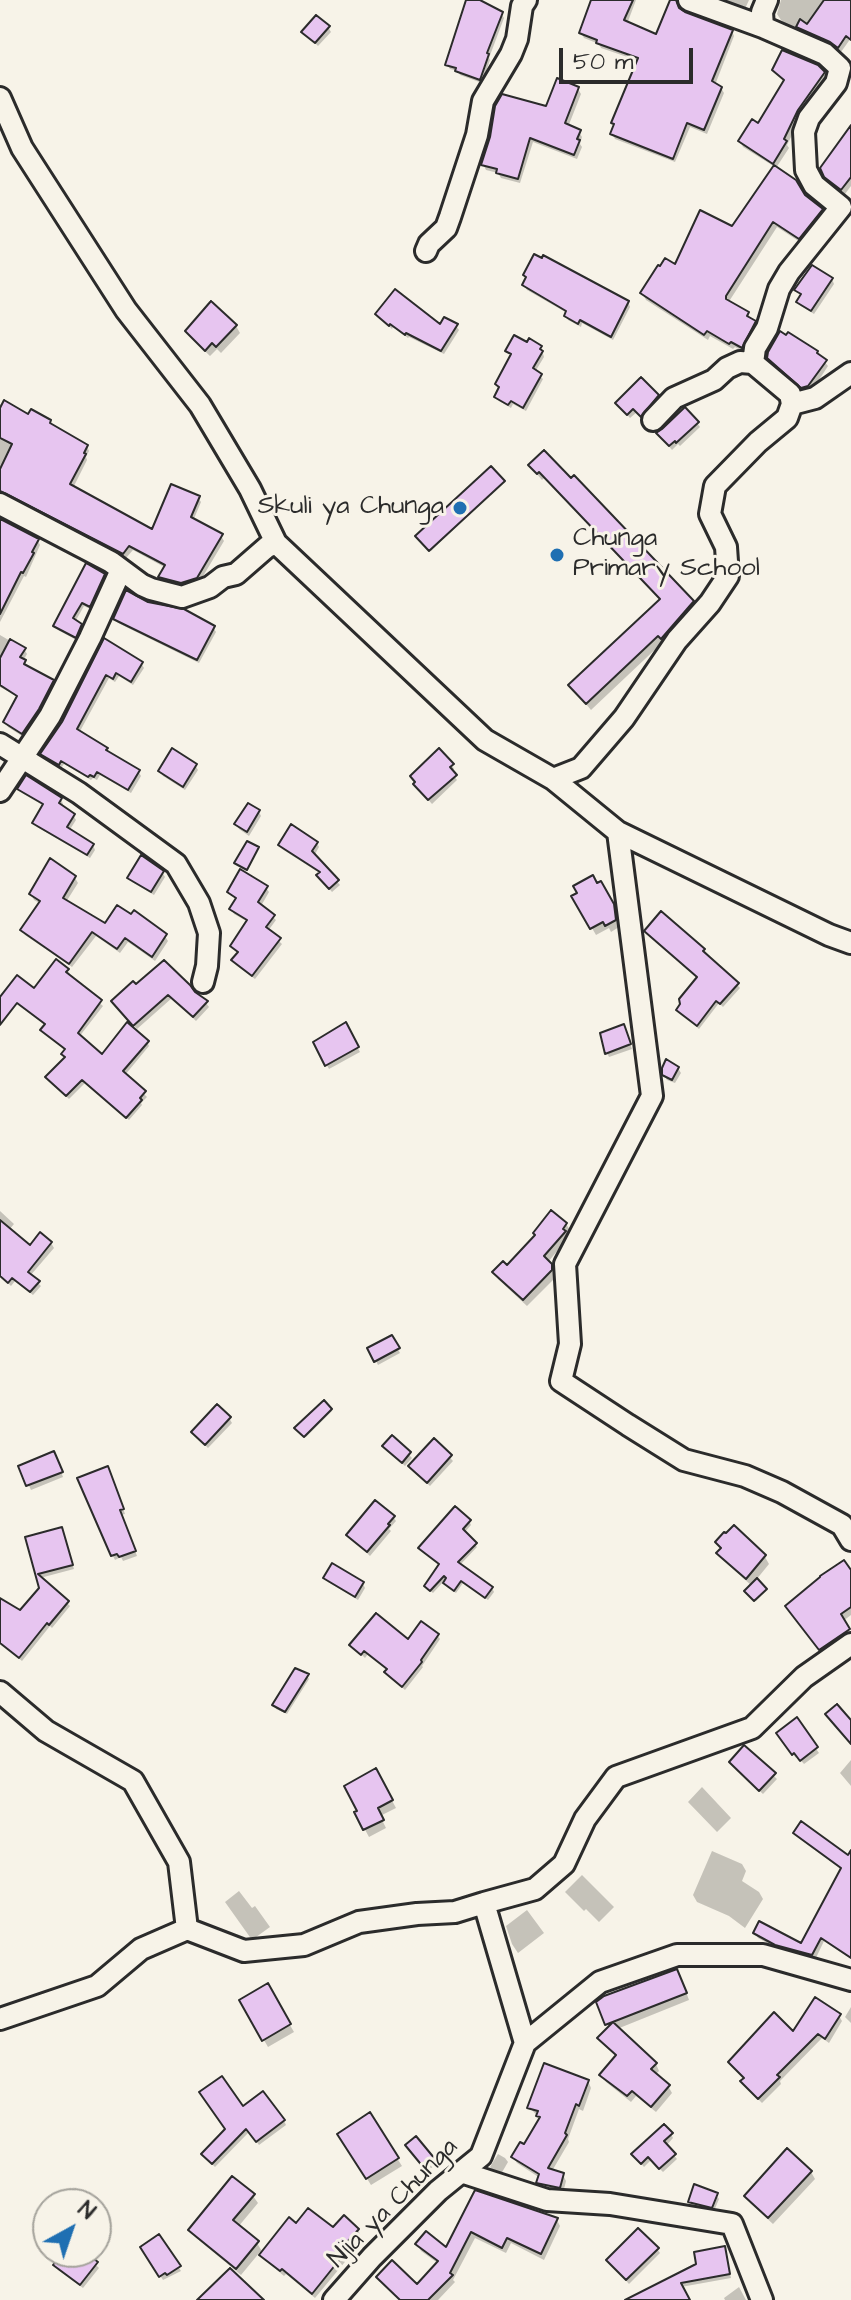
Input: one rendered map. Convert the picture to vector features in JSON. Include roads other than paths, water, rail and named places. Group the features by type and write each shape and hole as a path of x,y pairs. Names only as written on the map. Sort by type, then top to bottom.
{"street":[{"path":"426,251 446,228 477,135 483,101 511,54 526,0"},
{"path":"689,0 825,54 840,68 836,83 809,118 804,132 806,170 814,185 846,199 779,289 767,328 755,348 753,363"},
{"path":"763,27 762,12 767,0"},
{"path":"0,98 22,148 126,310 200,405 250,489 276,543 485,740 553,779 618,832 851,943"},
{"path":"553,779 581,768 624,718 677,640 728,576 726,547 710,514 715,486 758,442 787,418 792,404 790,394 753,363 740,362 727,368 714,380 674,398 653,420"},
{"path":"792,404 815,398 851,373"},
{"path":"0,504 111,562 151,589 182,597 236,574 276,543"},
{"path":"0,791 50,716 121,570"},
{"path":"0,744 79,793 176,864 199,903 209,933 203,982"},
{"path":"618,832 652,1096 565,1264 570,1344 561,1381 684,1460 745,1476 782,1492 842,1525 851,1540"},
{"path":"0,2019 97,1986 141,1949 187,1929 244,1951 304,1945 359,1922 455,1912 535,1889 564,1864 585,1819 616,1777 752,1728 804,1677 851,1644"},
{"path":"0,1692 46,1731 133,1781 179,1862 187,1929"},
{"path":"484,1903 525,2043 600,1982 677,1955 763,1955 851,1980"},
{"name":"Njia ya Chunga","path":"334,2300 438,2191 481,2156 525,2043"},
{"path":"461,2172 547,2200 610,2204 732,2224 762,2300"}],"place":[{"name":"Skuli ya Chunga","path":"460,508"},
{"name":"Chunga Primary School","path":"557,555"}]}
